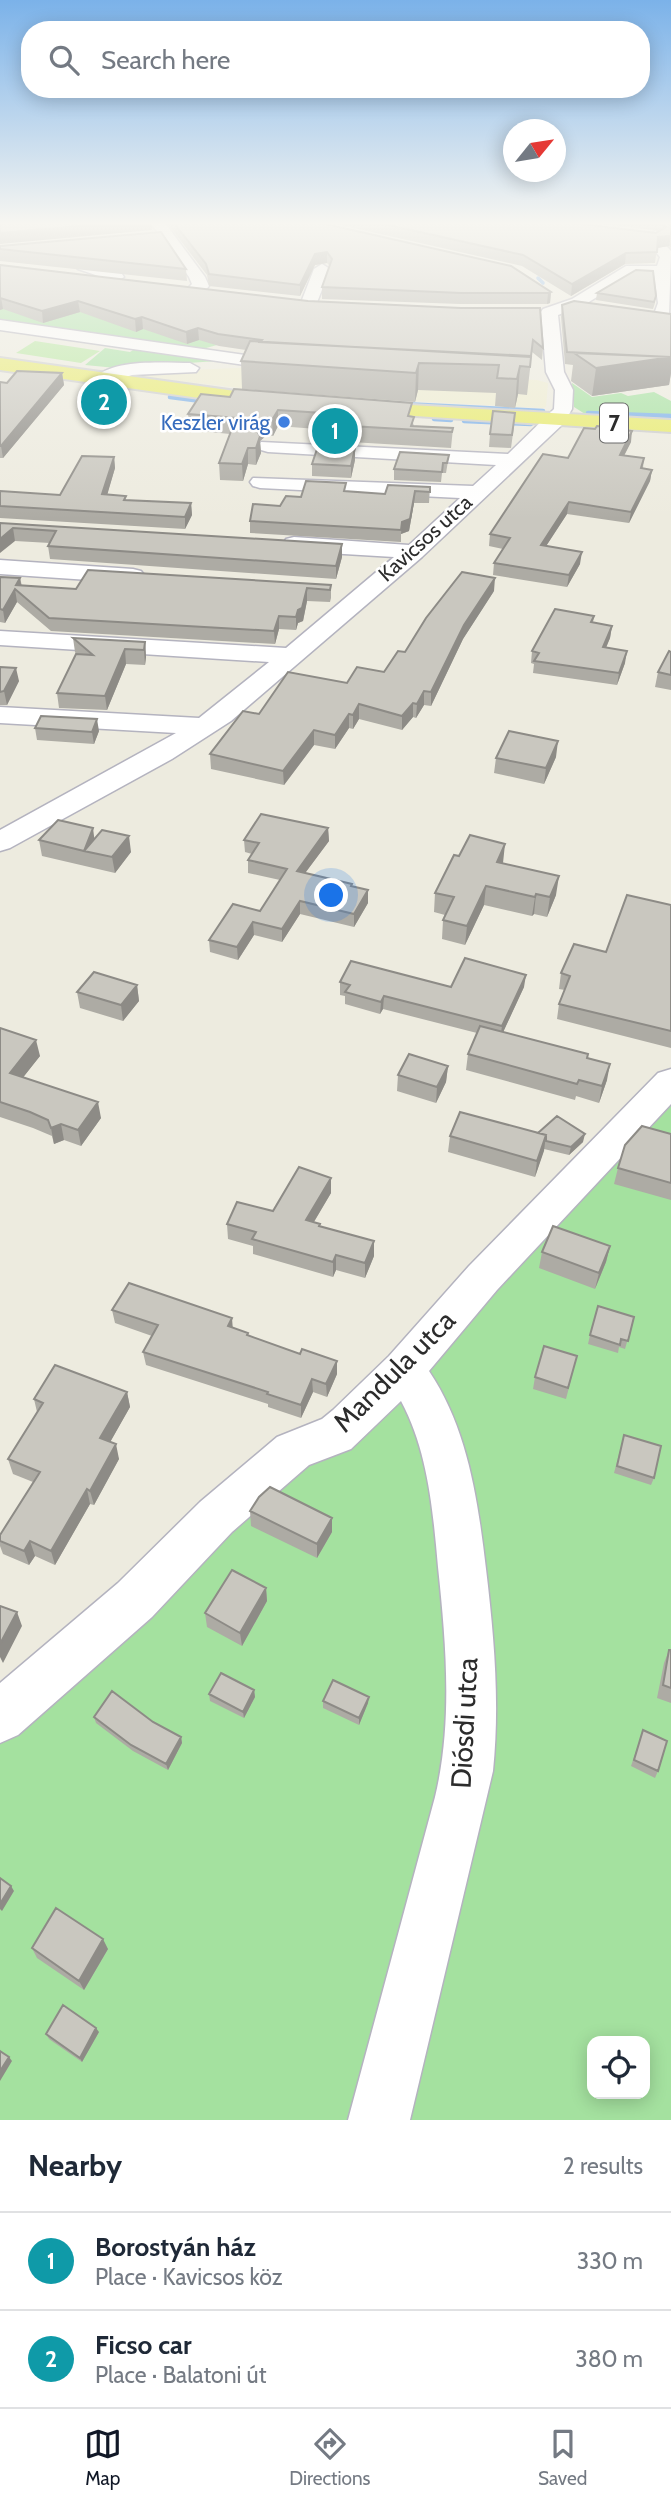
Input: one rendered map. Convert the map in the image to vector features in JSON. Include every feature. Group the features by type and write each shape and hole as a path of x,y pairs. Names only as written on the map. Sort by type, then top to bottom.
{"main road":[{"path":"2,366 44,376 102,380 288,403"},
{"name":"7","path":"337,406 671,426"}],"street":[{"path":"545,322 562,374 564,390 563,409 557,419"},
{"path":"0,325 252,361 306,364"},
{"path":"102,380 111,374 124,372 230,365 252,361"},
{"path":"532,376 562,374"},
{"name":"Kavicsos utca","path":"0,842 162,752 222,715 414,552 557,419"},
{"path":"268,446 514,460"},
{"path":"260,482 477,492"},
{"path":"277,543 414,552"},
{"path":"0,568 152,577"},
{"path":"341,588 368,590"},
{"path":"0,638 292,656"},
{"path":"0,715 203,726"},
{"path":"0,811 49,815"},
{"name":"Mandula utca","path":"0,1717 135,1600 216,1517 284,1459 307,1443 335,1435 349,1424 404,1369 483,1278 671,1082"},
{"name":"Diósdi utca","path":"379,2120 414,1994 467,1770 471,1689 466,1599 453,1487 436,1431 418,1388 404,1369"}],"shaded area":[{"path":"261,367 537,380 548,383 546,407 302,395 137,376 140,372"}],"green space":[{"path":"6,322 149,322 217,345 199,350"},
{"path":"35,341 100,351 81,363 16,353"},
{"path":"105,348 130,352 136,348 217,361 116,368 85,365"},
{"path":"572,383 592,397 654,392 671,401 671,418 585,414 574,407"},
{"path":"671,1082 671,2120 0,2120 0,1717 293,1451"}],"building":[{"path":"156,322 541,322 543,348 533,340 531,356 260,342 262,340 218,334 198,328 186,332"},
{"path":"564,322 671,322 671,357 567,352"},
{"path":"250,341 531,357 530,367 520,366 517,379 497,378 499,365 419,363 416,373 241,361"},
{"path":"574,353 671,357 596,368"},
{"path":"17,371 62,373 0,446 0,382 7,383"},
{"path":"234,389 412,403 408,416 414,417 411,426 453,428 452,432 317,424 322,413 278,410 272,420 267,419 255,428 260,436 256,448 248,448 242,464 219,463 236,418 188,414 201,394 230,397"},
{"path":"493,411 515,413 512,435 490,434"},
{"path":"597,426 632,431 620,455 644,458 641,468 652,470 631,512 569,502 541,545 582,552 569,575 494,563 510,538 490,534 543,454 568,458 584,428 595,429"},
{"path":"318,446 355,448 351,466 312,464"},
{"path":"400,452 449,455 447,463 443,463 442,472 394,469"},
{"path":"82,456 114,457 102,494 126,496 124,500 191,503 185,517 0,506 0,491 60,495"},
{"path":"306,481 346,483 344,491 385,494 388,485 430,487 430,492 415,491 410,519 402,522 401,530 250,521 253,504 280,506 286,496 301,497"},
{"path":"0,523 342,544 336,566 48,546 56,531 13,528 0,539"},
{"path":"88,570 331,585 330,590 307,588 302,608 298,610 296,617 279,616 274,631 49,618 15,589 3,610 0,609 0,577 20,578 16,585 76,589"},
{"path":"462,572 495,578 464,625 431,692 424,691 417,704 413,703 402,716 359,704 335,735 314,730 283,771 210,754 243,711 259,714 288,672 347,683 357,667 384,672 398,651 405,652 426,618"},
{"path":"555,609 594,616 591,622 612,626 603,647 627,651 619,673 534,661 539,653 532,651"},
{"path":"73,638 145,642 144,650 125,649 105,696 57,693 76,654 93,655"},
{"path":"669,651 671,652 671,675 658,672"},
{"path":"0,667 16,668 4,691 0,692"},
{"path":"41,716 97,719 92,732 35,728"},
{"path":"509,731 558,741 546,768 496,758"},
{"path":"261,814 328,828 297,871 368,890 354,914 300,901 282,929 253,922 237,947 209,940 233,904 260,911 287,869 248,860 259,843 244,840"},
{"path":"58,820 93,828 84,851 39,840"},
{"path":"102,830 129,836 112,857 84,851"},
{"path":"470,835 505,844 497,862 559,876 550,897 536,894 535,897 486,886 467,926 443,920 454,897 435,893 454,855 459,856"},
{"path":"627,895 671,905 671,1031 559,1004 570,976 561,973 574,944 606,952"},
{"path":"465,958 526,975 502,1026 384,996 381,1002 345,992 350,985 340,982 351,961 451,987"},
{"path":"94,972 137,985 121,1005 77,992"},
{"path":"480,1026 588,1054 587,1058 610,1064 602,1086 579,1080 577,1084 468,1054"},
{"path":"0,1028 36,1040 10,1073 98,1102 78,1130 61,1124 51,1128 48,1120 0,1102"},
{"path":"409,1054 448,1066 437,1087 398,1075"},
{"path":"460,1112 546,1135 537,1161 450,1136"},
{"path":"557,1116 585,1134 571,1147 546,1141 546,1135 538,1133"},
{"path":"642,1126 671,1134 671,1183 618,1168 625,1145"},
{"path":"299,1167 331,1178 306,1220 374,1241 365,1263 336,1255 333,1262 252,1239 256,1232 227,1224 237,1202 273,1211"},
{"path":"553,1226 610,1246 599,1273 542,1252"},
{"path":"129,1283 232,1318 228,1326 248,1333 247,1335 300,1354 302,1349 337,1361 326,1384 312,1379 301,1405 143,1352 158,1325 112,1310"},
{"path":"598,1306 634,1317 628,1341 621,1339 620,1345 590,1335"},
{"path":"544,1346 577,1356 568,1388 535,1377"},
{"path":"55,1365 127,1392 100,1438 116,1444 90,1491 87,1489 51,1551 30,1541 24,1551 0,1541 0,1535 40,1472 8,1459 43,1403 34,1399"},
{"path":"624,1435 661,1446 654,1478 617,1466"},
{"path":"270,1487 332,1518 317,1544 250,1511"},
{"path":"232,1570 266,1588 240,1633 205,1613"},
{"path":"0,1606 17,1612 0,1644"},
{"path":"671,1650 671,1688 663,1685"},
{"path":"221,1673 254,1690 243,1712 209,1694"},
{"path":"333,1680 369,1697 359,1718 323,1701"},
{"path":"112,1691 153,1722 181,1737 166,1764 131,1745 94,1717"},
{"path":"643,1730 667,1741 658,1771 634,1760"},
{"path":"0,1878 11,1886 0,1904"},
{"path":"56,1908 103,1939 79,1981 32,1948"},
{"path":"63,2005 96,2028 80,2058 46,2034"},
{"path":"0,2051 9,2057 0,2071"}],"waterway":[{"path":"170,397 201,401"},
{"path":"403,404 543,411"},
{"path":"588,413 671,416"},
{"path":"434,419 451,420"},
{"path":"464,421 531,424"}],"place":[{"name":"Ficso car","path":"104,402"},
{"name":"Keszler virág","path":"284,422"},
{"name":"Borostyán ház","path":"335,431"}]}
